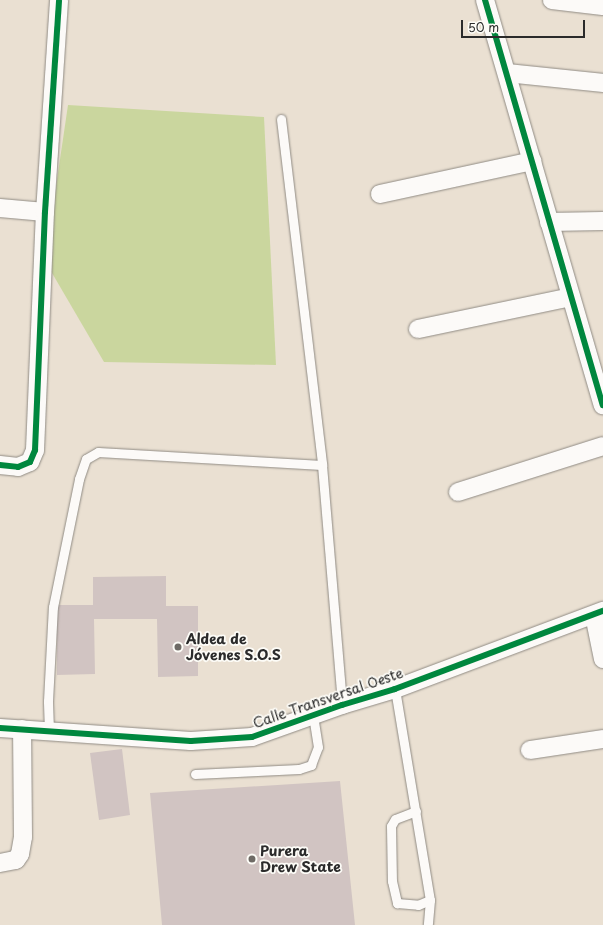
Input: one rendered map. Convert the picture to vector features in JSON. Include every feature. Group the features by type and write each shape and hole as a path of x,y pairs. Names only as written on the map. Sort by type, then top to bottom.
{"street":[{"path":"0,465 18,467 30,462 35,450 45,212 59,0"},
{"path":"485,0 571,297 598,373 603,405"},
{"path":"552,0 603,6"},
{"path":"507,73 603,83"},
{"path":"380,194 532,162"},
{"path":"0,208 45,212"},
{"path":"549,222 603,221"},
{"path":"418,329 571,297"},
{"path":"458,492 603,446"},
{"path":"598,613 603,659"},
{"name":"Calle Transversal Oeste","path":"0,728 191,741 252,737 342,704 395,689 598,613"},
{"path":"0,863 16,860 20,854 23,837 22,730"},
{"path":"530,750 603,739"}],"lane":[{"path":"281,119 322,465 342,704"},
{"path":"49,731 48,701 53,607 79,479 86,459 98,452 322,465"},
{"path":"395,689 430,900 428,925"},
{"path":"195,774 299,769 311,765 318,747 313,715"},
{"path":"416,811 395,819 391,826 392,881 397,903 418,905 430,900"}],"green space":[{"path":"68,105 264,117 276,365 104,362 45,261"}],"building":[{"name":"Aldea de Jóvenes S.O.S","path":"166,576 166,606 198,606 198,676 158,677 157,619 94,619 95,674 57,675 57,605 93,605 93,577"},
{"path":"122,749 130,815 99,820 90,753"},
{"name":"Purera Drew State","path":"340,781 355,925 162,925 150,793"}],"cycle path":[{"path":"0,465 18,467 30,462 35,450 45,212 59,0"},
{"path":"485,0 603,405"},
{"path":"0,728 191,741 252,737 342,705 395,689 603,611"}],"place":[{"name":"Aldea de Jóvenes S.O.S","path":"178,647"},
{"name":"Purera Drew State","path":"252,859"}]}
